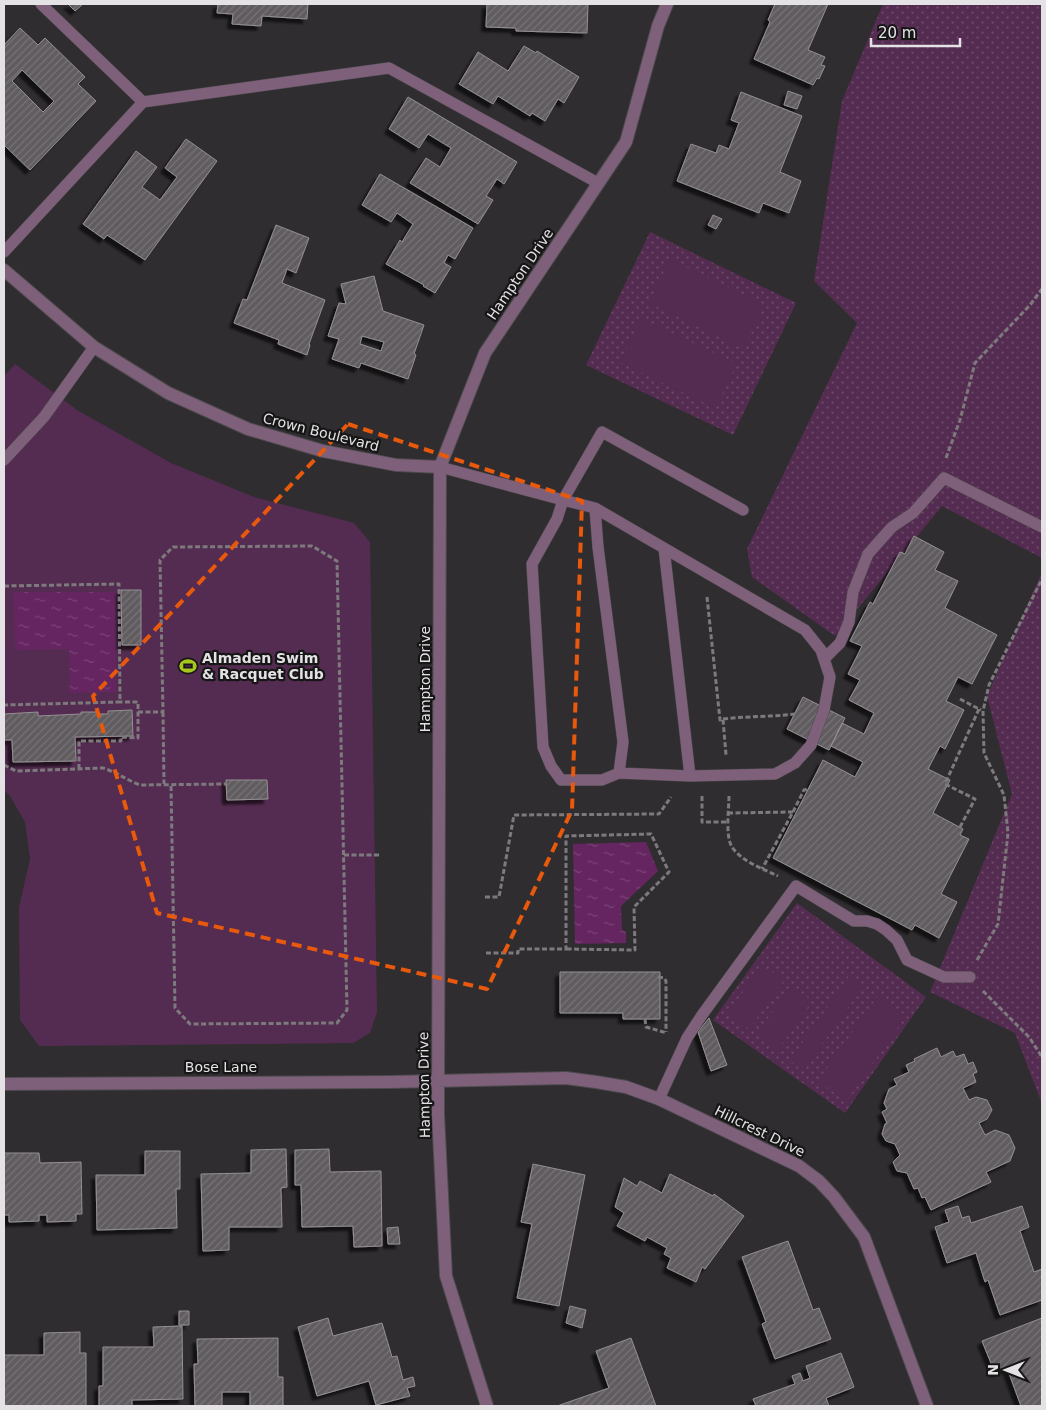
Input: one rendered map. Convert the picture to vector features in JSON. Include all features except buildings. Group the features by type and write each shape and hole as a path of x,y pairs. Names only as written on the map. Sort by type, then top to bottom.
{"street":[{"name":"Hampton Drive","path":"487,1406 446,1276 438,1114 440,467 485,353 626,142 658,26 667,4"},
{"name":"Crown Boulevard","path":"4,270 94,347 168,393 248,429 323,451 396,465 440,467"},
{"name":"Hillcrest Drive","path":"438,1081 566,1078 626,1088 659,1098 800,1166 819,1181 834,1197 864,1237 927,1406"},
{"name":"Bose Lane","path":"4,1084 438,1081"}],"lane":[{"path":"41,4 144,102"},
{"path":"4,252 144,102 389,68 598,183"},
{"path":"4,460 44,417 94,347"},
{"path":"440,467 563,500 595,508 805,630 821,650 830,677 824,710 811,745 795,763 775,774 727,776 619,774 602,780 561,780 551,766 543,747 532,564 557,520 563,500 602,432 743,510"},
{"path":"824,659 840,643 849,622 853,592 868,554 892,527 913,513 944,478 1042,527"},
{"path":"595,508 623,742 619,774"},
{"path":"664,548 690,776"},
{"path":"659,1098 687,1038 796,886 854,921 866,921 877,924 886,930 897,940 907,960 944,977 970,977"}],"path":[{"path":"944,478 946,454 960,420 975,363 1030,305 1042,288"},
{"path":"164,784 160,560 173,547 312,546 337,561 347,1010 337,1023 190,1024 175,1008 171,784"},
{"path":"704,571 720,720 760,715 768,717 794,714"},
{"path":"960,827 974,799 945,784 981,710 989,685 1042,578"},
{"path":"4,586 119,584 120,702"},
{"path":"960,699 981,710"},
{"path":"4,705 138,702 138,738 121,737 121,741 79,741 79,769"},
{"path":"981,710 984,753 1004,795 1008,834 998,924 980,952 970,977 1029,1037 1042,1057"},
{"path":"138,712 163,712"},
{"path":"724,719 729,792 728,830 731,846 740,856 796,886"},
{"path":"4,765 16,771 103,768 128,781 140,784 226,784"},
{"path":"762,868 804,790 808,789"},
{"path":"702,793 702,822 728,822"},
{"path":"728,813 792,812"},
{"path":"486,953 518,953 518,949 635,950 634,907 669,872 652,834 566,836 566,949"},
{"path":"344,855 380,855"},
{"path":"658,977 664,978 666,981 666,1033"},
{"path":"645,1019 646,1027 687,1038"}],"highlighted area":[{"path":"348,424 582,501 572,810 487,989 157,913 93,696"}],"shaded area":[{"path":"883,4 1042,4 1042,558 942,506 835,636 752,577 747,549 857,323 814,281 842,101"},
{"path":"650,232 796,303 733,435 586,365"},
{"path":"670,259 765,305 743,349 649,303"},
{"path":"641,318 737,364 715,408 620,362"},
{"name":"Almaden Swim & Racquet Club","path":"15,364 77,410 171,463 254,497 354,523 370,542 377,1012 370,1033 353,1043 39,1046 20,1020 19,907 30,859 25,822 10,796 4,790 4,376"},
{"path":"1042,572 1042,1104 1015,1033 930,992 1012,794 987,696"},
{"path":"797,903 926,997 845,1113 713,1020"},
{"path":"761,965 784,980 749,1029 728,1014"},
{"path":"850,975 864,985 803,1071 790,1061"},
{"path":"791,985 812,1001 778,1050 757,1034"},
{"path":"878,996 906,1016 846,1101 818,1081"}],"water":[{"path":"13,592 115,592 116,692 70,693 69,649 15,650"},
{"path":"646,842 658,871 621,906 622,930 626,932 626,943 575,944 573,844"}],"place":[{"name":"Almaden Swim & Racquet Club","path":"188,666"}]}
